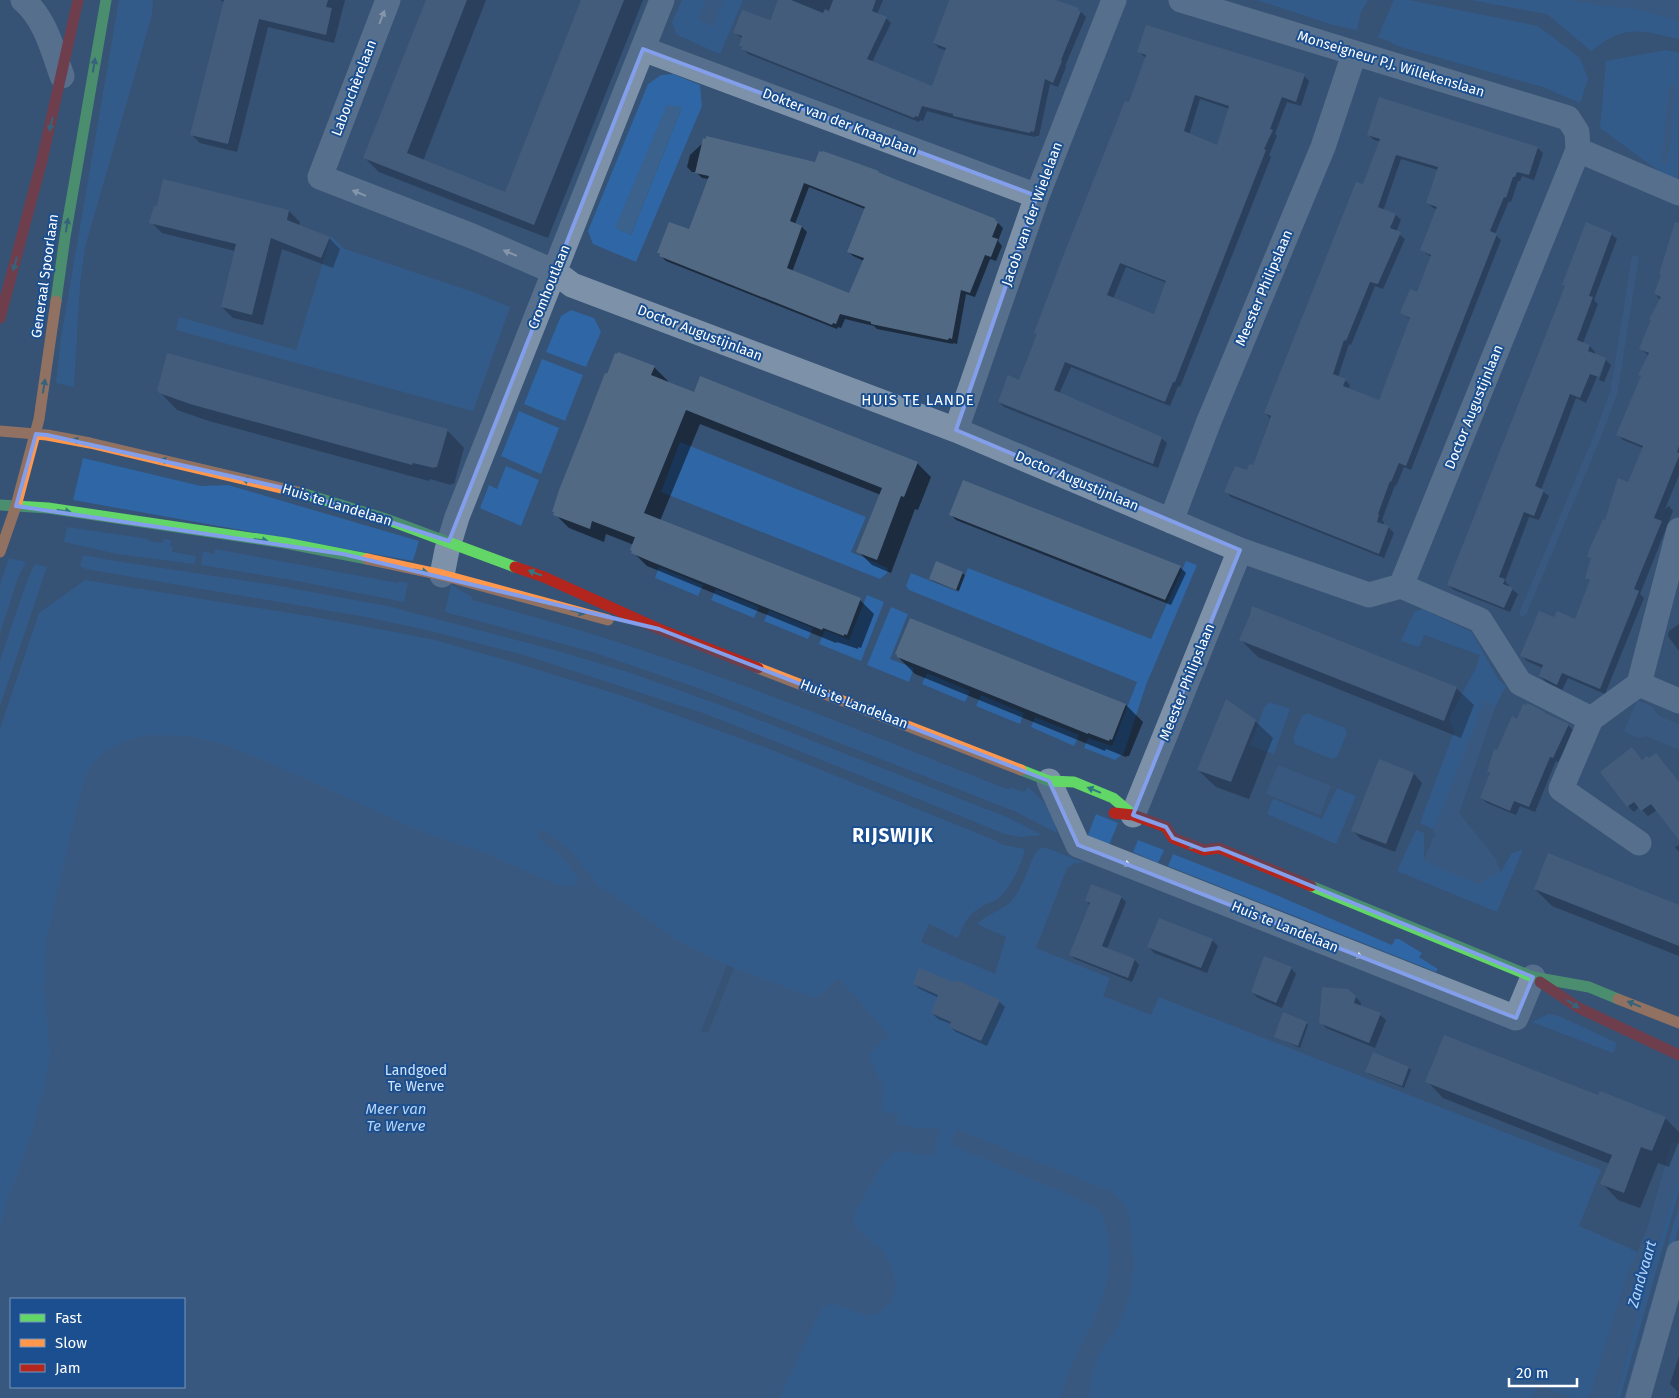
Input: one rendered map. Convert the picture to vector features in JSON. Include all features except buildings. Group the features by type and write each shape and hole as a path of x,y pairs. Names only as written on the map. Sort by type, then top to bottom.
{"street":[{"path":"23,0 34,9 51,42 62,76"},
{"name":"Generaal Spoorlaan","path":"0,318 62,76 78,0"},
{"name":"Generaal Spoorlaan","path":"0,552 16,506 36,434 65,237 106,0"},
{"name":"Labouchèrelaan","path":"320,177 388,0"},
{"name":"Cromhoutlaan","path":"442,575 457,517 662,0"},
{"name":"Jacob van der Wielelaan","path":"956,430 1036,196 1114,0"},
{"name":"Monseigneur P.J. Willekenslaan","path":"1181,0 1568,118 1577,132 1578,150"},
{"name":"Dokter van der Knaaplaan","path":"643,48 1036,196"},
{"name":"Meester Philipslaan","path":"1170,521 1209,421 1323,147 1354,54"},
{"path":"1578,150 1679,193"},
{"name":"Doctor Augustijnlaan","path":"320,177 472,236 555,272 572,285 956,430 1240,550 1369,595 1401,586 1578,150"},
{"name":"Huis te Landelaan","path":"0,431 71,439 288,490 353,508 450,541 560,583 659,629 1049,781 1068,797"},
{"name":"Huis te Landelaan","path":"0,505 48,508 285,543 442,575 623,624 659,629"},
{"path":"1639,843 1561,788 1591,718 1639,684 1679,530"},
{"name":"Meester Philipslaan","path":"1134,815 1240,550"},
{"path":"1401,586 1480,620 1520,683 1591,718"},
{"path":"1639,684 1679,701"},
{"name":"Huis te Landelaan","path":"1049,781 1074,782 1113,798 1134,815"},
{"name":"Huis te Landelaan","path":"1049,781 1078,845 1516,1018 1533,977"},
{"name":"Huis te Landelaan","path":"1107,813 1134,815 1166,827 1173,838 1204,850 1218,848 1533,977 1579,1008 1679,1055"},
{"path":"1166,827 1179,824"},
{"path":"1209,836 1218,848"},
{"name":"Huis te Landelaan","path":"1533,977 1589,987 1679,1023"},
{"path":"1638,1398 1679,1253"}],"highlighted area":[{"path":"643,49 1037,196 956,430 1240,550 1133,815 1166,827 1173,838 1204,850 1219,848 1533,977 1516,1018 1078,845 1049,781 659,629 343,554 16,506 36,434 288,489 449,541"}],"green space":[{"path":"119,0 153,0 152,15 85,247 80,284 74,387 56,383 61,338"},
{"path":"682,0 706,0 699,19 712,26 723,0 743,0 720,54 677,35 672,22"},
{"path":"1257,0 1368,0 1361,12 1357,30 1333,25"},
{"path":"1394,0 1409,0 1538,26 1580,58 1588,79 1580,103 1543,87 1401,47 1378,37"},
{"path":"1471,0 1574,0 1597,5 1637,9 1679,21 1679,39 1653,33 1624,33 1603,42 1591,51 1547,14"},
{"path":"1666,50 1679,53 1678,185 1600,128 1606,61"},
{"path":"673,74 700,85 702,106 636,262 593,244 588,231 648,84 661,75","holes":["682,107 631,235 616,228"]},
{"path":"331,236 345,249 476,293 510,307 473,411 176,330 179,317 296,350"},
{"path":"571,310 594,318 601,332 586,367 546,352 561,316"},
{"path":"542,359 583,375 565,421 524,404"},
{"path":"519,411 559,428 541,474 501,456"},
{"path":"680,442 866,517 851,552 888,568 887,573 880,579 661,492"},
{"path":"83,458 201,486 228,485 419,541 413,561 73,500"},
{"path":"506,466 539,480 521,526 480,508 489,485 497,489"},
{"path":"67,527 149,539 148,541 162,543 165,539 171,540 172,552 196,556 195,564 117,554 64,542"},
{"path":"215,549 398,583 399,581 408,583 404,602 292,580 201,565 203,551 214,554"},
{"path":"83,555 274,585 387,606 558,651 631,673 734,710 1009,818 1042,835 1021,837 1005,834 703,713 524,655 431,631 366,617 86,569 80,566"},
{"path":"9,558 26,562 19,575 0,633 0,584"},
{"path":"1186,561 1197,565 1146,685 1124,753 1115,760 1084,748 1088,738 1112,746 1137,682 909,590 906,586 911,573 958,592 968,568 1151,639"},
{"path":"35,564 47,567 0,706 0,660 28,578"},
{"path":"659,567 703,585 698,596 655,578"},
{"name":"Landgoed Te Werve","path":"85,580 320,618 435,640 516,663 626,697 767,748 999,842 999,844 1025,849 1007,889 999,898 980,907 968,918 958,938 929,924 921,942 995,974 1006,937 977,924 1012,901 1020,889 1035,854 1040,849 1047,848 1085,863 1075,863 1067,868 1036,948 1110,978 1103,996 1151,1015 1159,997 1601,1170 1579,1226 1638,1252 1627,1277 1591,1392 1587,1398 1573,1398 1538,1385 1532,1398 0,1398 0,729 39,613"},
{"path":"451,585 472,597 472,600 584,632 696,668 831,719 1009,790 1010,787 1024,792 1028,787 1051,812 1057,833 1014,811 701,689 589,651 445,612"},
{"path":"716,589 759,607 754,618 711,600"},
{"path":"867,595 884,602 861,661 819,644 825,630 849,640"},
{"path":"891,607 908,614 890,659 914,668 909,682 867,665"},
{"path":"1422,609 1472,632 1498,679 1506,686 1495,707 1487,704 1437,831 1420,823 1454,732 1449,718 1476,668 1480,655 1424,635 1419,647 1401,641 1414,612"},
{"path":"769,610 813,628 808,639 764,621"},
{"path":"927,673 970,691 965,702 922,684"},
{"path":"981,695 1024,713 1020,724 976,706"},
{"path":"1269,702 1290,709 1274,754 1250,746 1264,708"},
{"path":"1307,713 1345,728 1347,733 1337,757 1332,759 1295,744 1293,738 1302,716"},
{"path":"1035,717 1079,735 1074,746 1031,727"},
{"path":"1337,788 1356,796 1336,844 1267,814 1273,799 1322,819"},
{"path":"1096,814 1118,823 1109,845 1088,835"},
{"path":"1416,830 1424,833 1424,861 1501,872 1511,854 1523,849 1497,912 1397,871"},
{"path":"1138,840 1164,850 1158,863 1133,852"},
{"path":"1173,854 1267,891 1392,945 1395,939 1399,939 1422,953 1419,957 1438,969 1436,972 1168,866"},
{"path":"1548,1014 1559,1016 1617,1043 1613,1053 1532,1022"},
{"path":"1679,1177 1679,1191 1620,1398 1616,1398 1648,1278"},
{"path":"1679,1205 1679,1226 1630,1398 1624,1398"}],"water":[{"path":"706,0 723,0 713,27 698,19"},
{"path":"1574,0 1679,0 1679,21 1637,9 1597,5"},
{"path":"667,105 682,107 631,235 615,228"},
{"path":"1637,700 1652,707 1659,716 1679,724 1679,750 1646,736 1638,738 1624,731"},
{"path":"1487,704 1495,707 1459,813 1495,858 1501,872 1479,884 1423,861 1437,831"},
{"name":"Meer van Te Werve","path":"152,735 189,736 223,744 284,769 423,832 486,853 560,886 575,885 579,879 562,858 538,838 537,834 539,831 544,830 570,850 597,884 679,941 727,965 816,998 839,978 889,1035 868,1055 881,1082 883,1082 882,1111 898,1114 897,1123 911,1127 940,1129 933,1156 895,1151 883,1163 857,1207 855,1214 854,1222 859,1231 882,1250 892,1266 896,1288 891,1303 880,1313 869,1316 833,1304 822,1307 779,1398 0,1398 0,1228 5,1207 30,1138 44,1089 50,1054 44,989 46,939 85,775 105,752 131,739"},
{"path":"1278,765 1331,786 1320,815 1266,794"},
{"path":"957,1129 1110,1191 1120,1199 1126,1208 1133,1243 1134,1267 1131,1289 1117,1328 1100,1353 1094,1367 1089,1398 1061,1398 1067,1377 1101,1301 1107,1281 1110,1260 1108,1237 1102,1215 1095,1207 1076,1198 951,1145"},
{"name":"Zandvaart","path":"1672,1142 1679,1144 1679,1177 1648,1278 1616,1398 1587,1398 1591,1392 1627,1277 1647,1229"},
{"path":"1537,1385 1573,1398 1532,1398"}],"pier":[{"path":"727,965 734,968 708,1033 701,1031"}],"waterway":[{"path":"1665,160 1672,89"},
{"path":"1523,613 1598,435 1614,392 1635,259"},
{"path":"1437,831 1487,704"}],"traffic: fast":[{"path":"56,301 65,237 106,0"},
{"path":"302,493 386,519 515,567"},
{"path":"0,505 48,508 285,543 367,559"},
{"path":"1021,770 1049,781 1074,782 1113,798 1133,815"},
{"path":"1311,886 1533,977 1589,987 1618,999"}],"traffic: slow":[{"path":"0,552 16,506 39,419 56,301"},
{"path":"0,431 47,435 90,443 302,493"},
{"path":"367,559 442,575 608,620"},
{"path":"758,668 1021,770"},
{"path":"1618,999 1679,1023"}],"traffic: jam":[{"path":"0,318 42,160 78,0"},
{"path":"515,567 544,577 659,629 758,668"},
{"path":"1114,813 1133,815 1166,827 1173,838 1204,850 1219,848 1311,886"},
{"path":"1540,982 1579,1008 1679,1055"}],"district":[{"name":"HUIS TE LANDE","path":"918,400"},
{"name":"RIJSWIJK","path":"893,835"}]}
